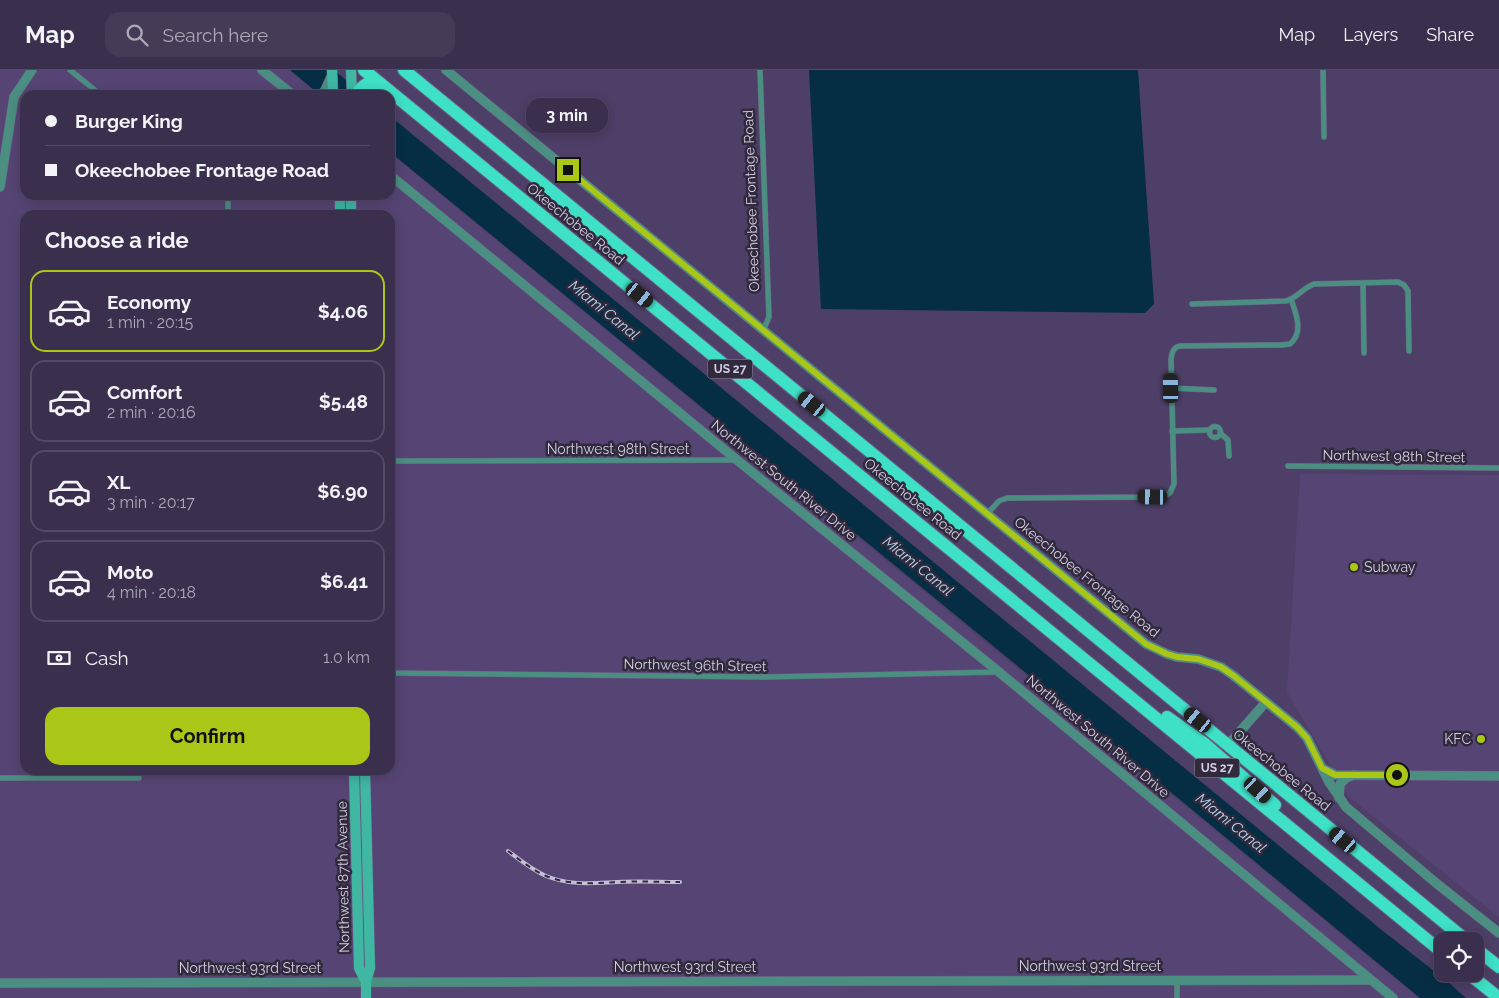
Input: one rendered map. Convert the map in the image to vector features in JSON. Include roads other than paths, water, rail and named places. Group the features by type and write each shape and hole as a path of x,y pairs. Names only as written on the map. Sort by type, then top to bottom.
{"highway":[{"name":"Okeechobee Road","path":"364,70 388,90"},
{"name":"Okeechobee Road","path":"404,70 1456,932"},
{"path":"355,90 368,83 381,84"},
{"name":"Okeechobee Road","path":"395,95 1096,667 1245,791 1341,867 1434,945"},
{"path":"1096,667 1205,744 1341,867"},
{"path":"1205,744 1214,748 1222,748 1228,745 1229,759 1237,771"},
{"path":"1484,955 1499,967"},
{"path":"1479,982 1499,998"}],"main road":[{"path":"351,70 355,90"},
{"path":"332,72 333,90"},
{"name":"Northwest 87th Avenue","path":"354,775 359,968 366,982"},
{"name":"Northwest 87th Avenue","path":"365,775 370,968 366,982 366,998"}],"street":[{"path":"0,187 14,97 32,70"},
{"path":"70,70 95,90"},
{"path":"262,70 286,90"},
{"name":"Okeechobee Frontage Road","path":"446,70 1146,644 1167,654 1198,659 1221,667 1297,727 1307,738 1329,782 1346,807 1499,933"},
{"name":"Okeechobee Frontage Road","path":"760,70 769,317 763,331"},
{"path":"1323,70 1324,137"},
{"path":"325,90 332,72"},
{"name":"Northwest South River Drive","path":"395,179 999,672 1392,998"},
{"path":"1192,304 1286,301 1311,285 1394,282 1407,288 1409,351"},
{"path":"1362,283 1364,353"},
{"path":"987,514 998,502 1007,498 1153,497 1164,496 1170,493 1174,484 1171,388 1171,359 1173,351 1180,346 1290,344 1296,337 1298,327 1291,299"},
{"path":"1171,388 1214,390"},
{"path":"1172,431 1210,430 1216,426 1226,438 1229,456"},
{"name":"Northwest 98th Street","path":"395,461 737,460"},
{"name":"Northwest 98th Street","path":"1288,466 1499,468"},
{"name":"Northwest 96th Street","path":"395,673 766,677 999,672"},
{"path":"1228,745 1266,702"},
{"path":"1322,768 1335,775 1499,776"},
{"path":"1340,798 1340,784 1346,778 1353,775"},
{"path":"0,778 139,778"},
{"path":"1177,980 1177,998"},
{"name":"Northwest 93rd Street","path":"0,983 1370,980"}],"water":[{"path":"290,70 334,70 358,90 314,90"},
{"path":"809,70 1138,70 1154,304 1145,313 821,309"},
{"name":"Miami Canal","path":"395,120 1434,971 1434,982 1448,982 1466,998 1420,998 395,156"}],"railway":[{"path":"508,851 541,874 564,881 582,883 680,882"}],"place":[{"name":"Subway","path":"1354,567"},
{"name":"KFC","path":"1481,739"}]}
